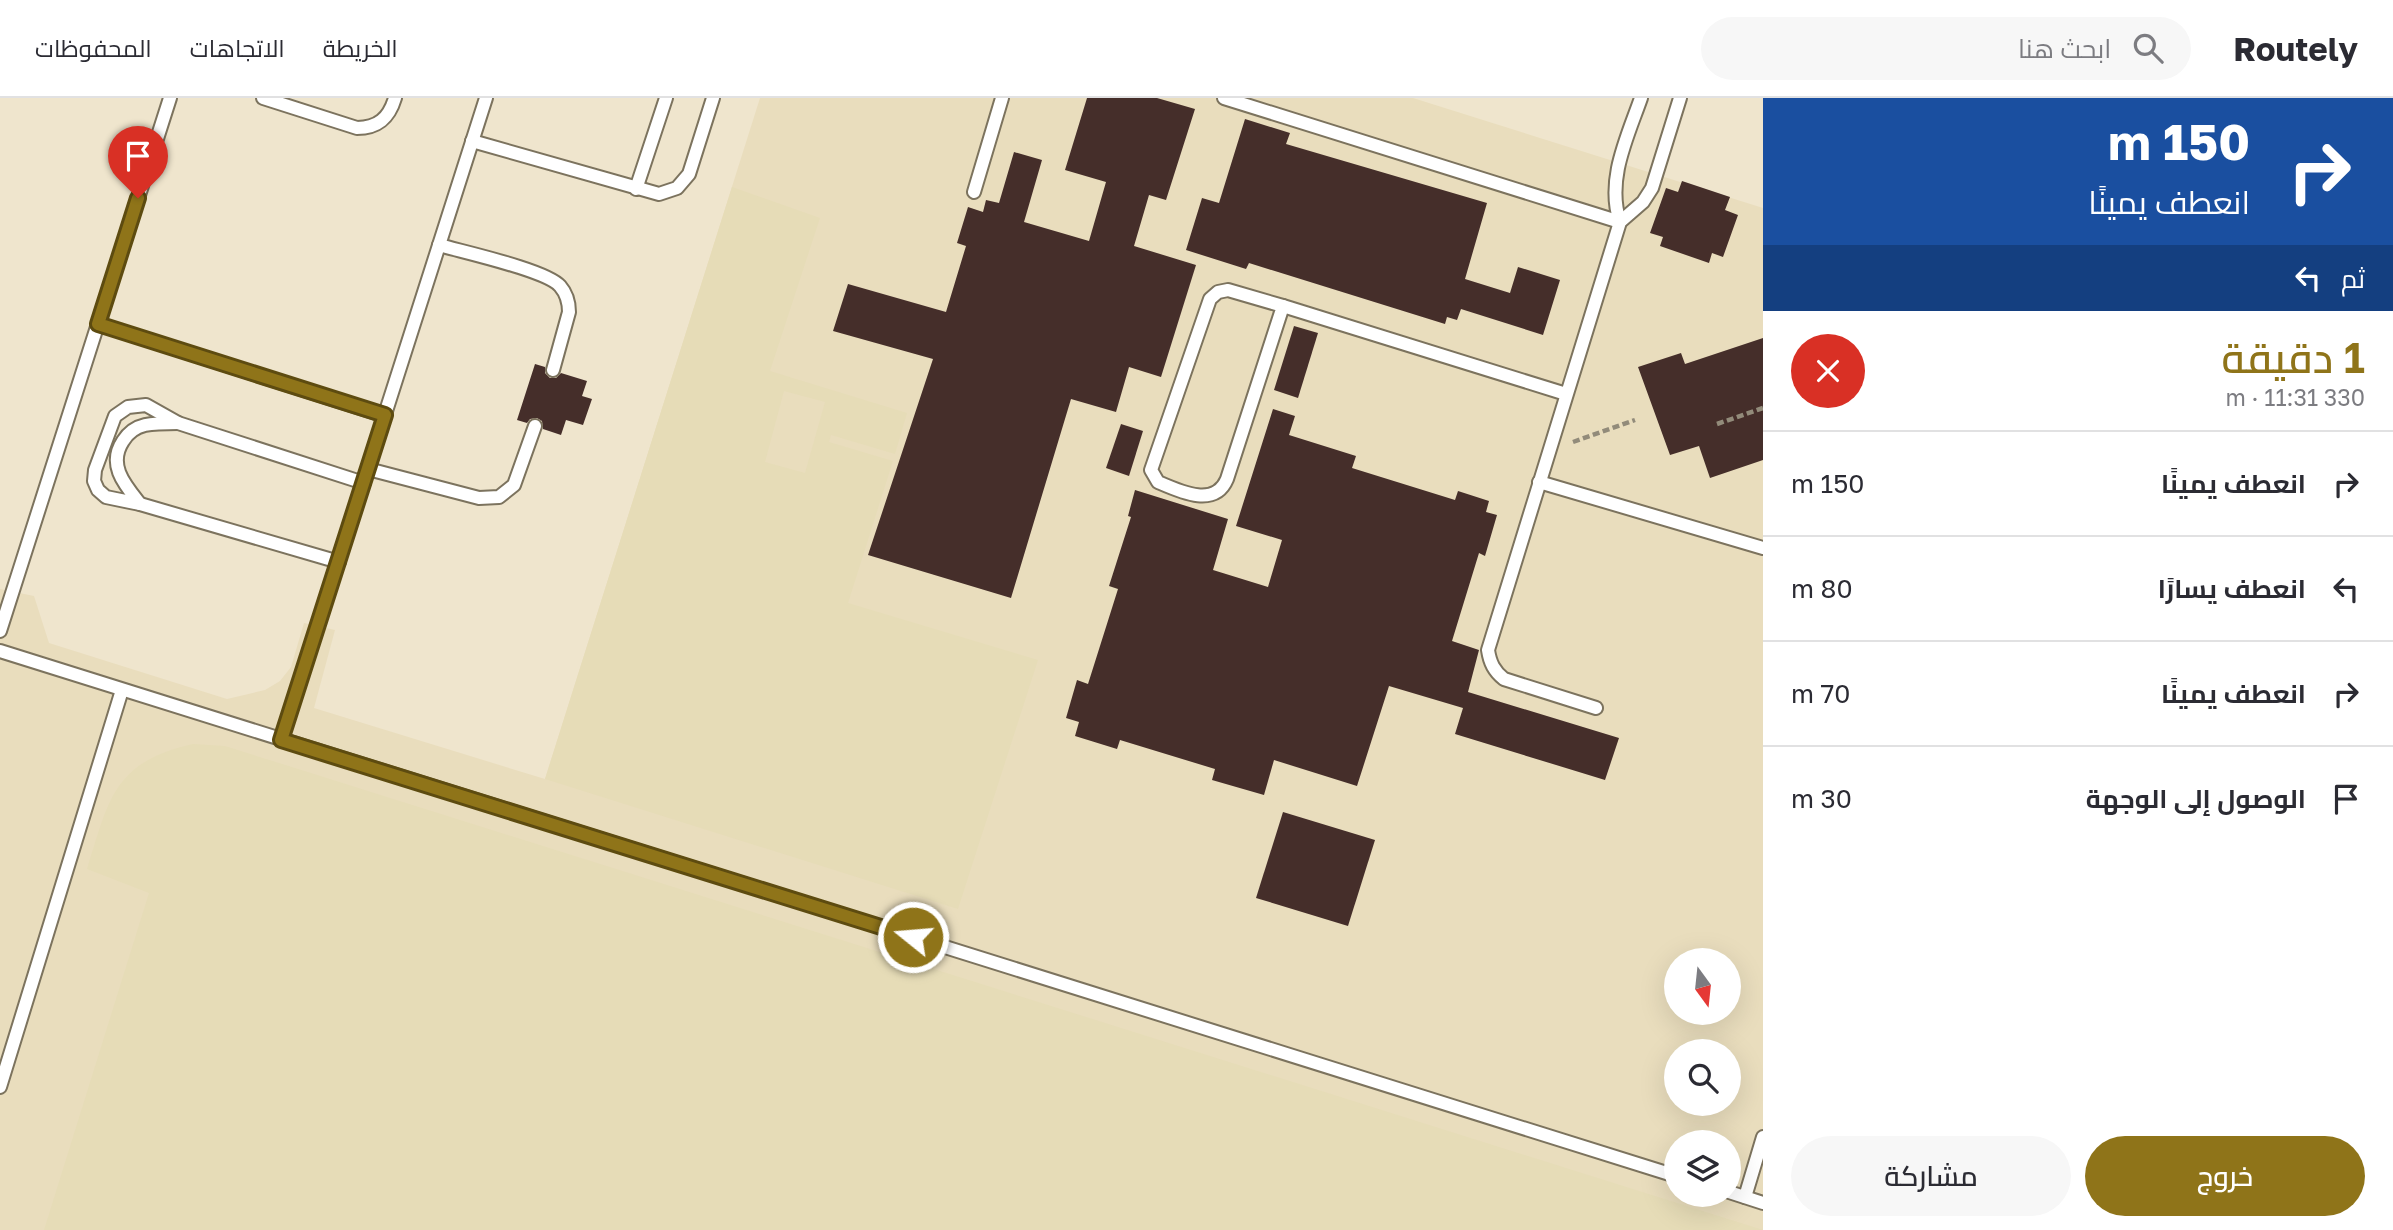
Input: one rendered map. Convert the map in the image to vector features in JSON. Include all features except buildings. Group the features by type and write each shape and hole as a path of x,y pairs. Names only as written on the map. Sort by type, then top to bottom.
{"lane":[{"path":"0,631 170,98"},
{"path":"263,98 298,103 357,128 367,128 384,120 395,98"},
{"path":"281,740 486,98"},
{"path":"636,189 666,98"},
{"path":"472,141 659,194 677,188 684,182 692,166 713,98"},
{"path":"974,192 1002,98"},
{"path":"1224,98 1620,222"},
{"path":"1620,222 1615,208 1615,177 1641,98"},
{"path":"1596,708 1504,679 1495,672 1489,661 1491,639 1620,222 1643,202 1651,188 1680,98"},
{"path":"439,245 543,276 560,285 569,302 569,312 553,370"},
{"path":"1283,306 1224,488 1207,497 1158,482 1153,477 1153,464 1210,299 1218,292 1228,290 1283,306 1566,394"},
{"path":"98,324 385,415"},
{"path":"339,562 141,504 106,497 98,490 94,481 111,423 121,411 137,404 155,407 178,422 364,483"},
{"path":"141,504 120,476 117,457 120,447 135,429 146,425 178,422"},
{"path":"368,469 479,498 499,497 514,485 534,426"},
{"path":"1539,482 1763,548"},
{"path":"0,651 1664,1172"},
{"path":"0,1087 122,690"},
{"path":"1745,1197 1763,1137"},
{"path":"1741,1196 1763,1203"}],"path":[{"path":"1717,424 1763,408"},
{"path":"1549,450 1635,420"}],"shaded area":[{"path":"760,98 1413,98 1763,208 1763,1230 0,1230 0,589 34,596 49,643 227,699 265,690 280,681 291,667 304,623 335,630 314,708 545,779"}],"sand":[{"path":"732,187 820,218 770,371 907,413 895,454 831,435 829,442 893,461 848,603 1038,660 958,909 545,779","holes":["784,391 825,402 805,473 765,462"]},
{"path":"193,744 225,746 1664,1199 1664,1207 1690,1207 1763,1230 44,1230 149,893 87,869 109,803 119,787 146,761"}],"route":[{"path":"138,198 98,324 385,415 281,740 913,937"}]}
